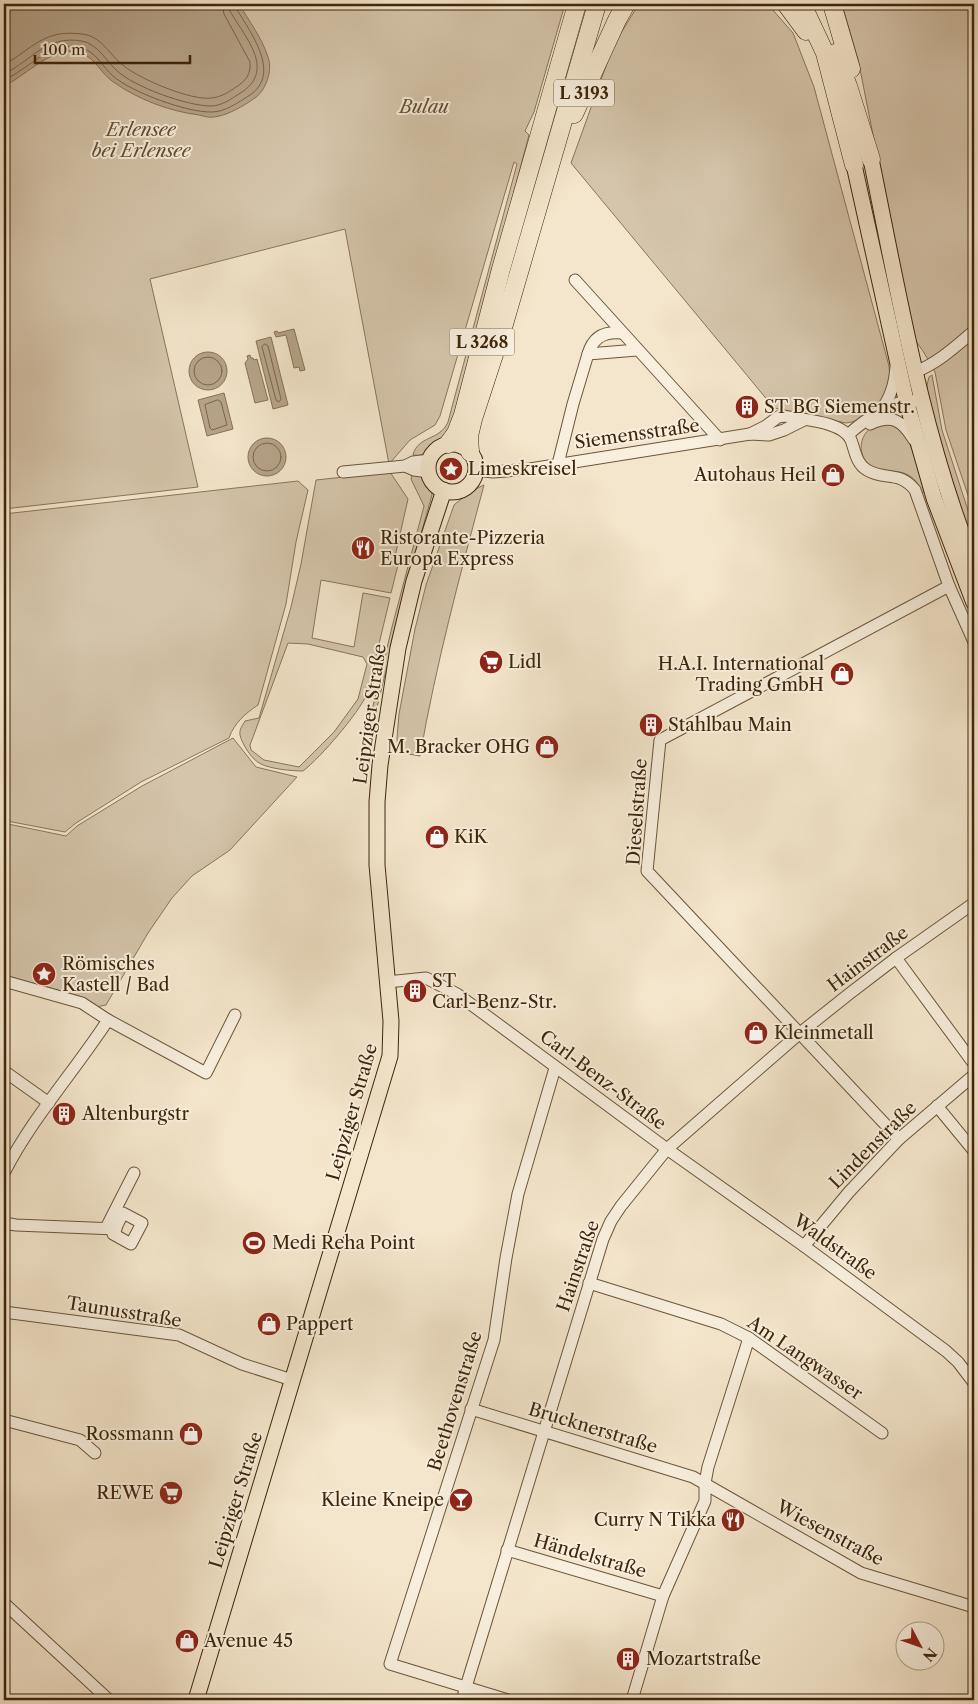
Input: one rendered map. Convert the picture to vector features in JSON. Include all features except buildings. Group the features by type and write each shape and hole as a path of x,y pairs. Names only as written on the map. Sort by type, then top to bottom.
{"highway":[{"name":"L 3268","path":"448,444 456,433 463,415 501,269 577,4"},
{"name":"L 3268","path":"470,452 469,436 473,419 504,324 597,4"},
{"name":"L 3193","path":"545,184 582,96 626,4"},
{"path":"786,4 804,28 822,60 835,92"},
{"path":"802,4 825,53 854,165"},
{"path":"813,4 848,86 871,159"},
{"path":"832,4 849,60 871,159"}],"main road":[{"path":"871,159 915,372 949,497 974,565"},
{"path":"854,165 906,400 937,506 974,603"},
{"path":"448,444 461,445 470,452"},
{"name":"L 3268","path":"429,466 436,450 448,444"},
{"name":"L 3268","path":"470,452 475,460 476,470"},
{"path":"429,466 433,482 444,490 455,492 466,487 474,477 476,470"},
{"name":"Leipziger Straße","path":"196,1700 390,1056 391,1021 377,865 377,802 380,765 398,648 414,581 444,490"}],"street":[{"name":"Siemensstraße","path":"575,280 720,440"},
{"path":"915,372 929,367 938,361 974,331"},
{"name":"Siemensstraße","path":"558,464 573,404 588,354 594,341 600,335 611,332 622,333"},
{"path":"588,354 637,350"},
{"path":"896,352 915,372"},
{"path":"879,413 888,402 892,393 896,352"},
{"path":"906,400 915,372"},
{"path":"848,435 857,426 906,400 914,401 925,410"},
{"name":"Siemensstraße","path":"476,470 492,472 515,471 750,434 769,435 804,420 832,425 842,429 848,435"},
{"path":"848,435 878,420 895,420 906,428 920,449"},
{"path":"848,435 858,461 866,470 876,474 903,479 915,490 949,586 974,642"},
{"path":"343,472 405,466 414,462 429,466"},
{"name":"Dieselstraße","path":"800,1033 647,871 660,740 949,586"},
{"name":"Hainstraße","path":"462,1700 589,1283 603,1239 611,1221 631,1192 666,1149 800,1033 896,958 974,904"},
{"path":"896,958 974,1064"},
{"name":"Carl-Benz-Straße","path":"387,982 426,978 457,994 666,1149"},
{"path":"4,981 82,1003 108,1020 206,1073 235,1015"},
{"path":"4,1173 28,1130 84,1056 108,1020"},
{"path":"800,1033 900,1139"},
{"name":"Beethovenstraße","path":"466,1688 390,1664 494,1340 518,1194 556,1068"},
{"path":"4,1071 49,1103"},
{"name":"Lindenstraße","path":"804,1246 849,1192 900,1139 974,1075"},
{"path":"937,1106 974,1151"},
{"name":"Waldstraße","path":"666,1149 804,1246 946,1351 958,1362 974,1383"},
{"path":"4,1223 111,1228 134,1173"},
{"name":"Am Langwasser","path":"589,1283 721,1324 748,1338 882,1433"},
{"name":"Taunusstraße","path":"4,1312 179,1335 242,1364 292,1380"},
{"path":"632,1700 663,1596 705,1501 705,1483 708,1467 748,1338"},
{"name":"Brucknerstraße","path":"471,1409 693,1477 705,1483"},
{"path":"4,1420 80,1440 95,1453"},
{"name":"Wiesenstraße","path":"705,1483 861,1573 974,1607"},
{"name":"Händelstraße","path":"507,1550 663,1596"},
{"path":"4,1603 109,1700"},
{"path":"466,1688 508,1700"}],"green space":[{"name":"Erlensee bei Erlensee","path":"4,4 565,4 534,112 525,131 529,135 447,441 423,455 413,455 419,444 440,432 448,422 517,164 514,162 440,416 435,425 410,440 389,464 345,229 150,279 198,487 4,509"},
{"path":"639,4 766,4 793,33 814,87 889,366 889,391 876,408 862,418 846,423 774,408 571,163 614,44"},
{"path":"842,4 974,4 974,513 946,430 935,372 913,337 858,59"},
{"path":"932,375 942,430 974,529 974,553 927,401 927,385 929,377"},
{"path":"889,424 898,427 907,435 926,492 921,493 917,483 908,475 901,472 876,469 867,463 864,458 861,443 867,431 873,427"},
{"path":"390,472 408,499 394,561 399,561 391,593 321,580 312,638 354,647 363,593 390,598 367,694 348,723 319,756 303,771 293,771 270,767 258,762 245,747 240,733 245,721 259,718 291,607 301,564 316,480","holes":["288,643 308,644 363,657 367,664 358,699 334,732 299,767 264,760 251,750 250,745"]},
{"path":"413,472 426,481 432,495 409,576 371,732 367,731 424,506 411,479"},
{"path":"298,481 308,490 296,542 286,604 258,705 241,719 229,738 141,782 65,832 7,821 4,825 4,514"},
{"path":"484,485 457,586 420,756 403,753 398,751 399,714 415,629 426,585 454,505"},
{"path":"233,738 256,767 297,777 230,850 192,876 172,898 148,933 106,1005 96,1007 79,996 4,975 4,829 8,824 66,836 77,826 142,786"}],"water":[{"path":"4,4 239,4 259,36 265,50 270,68 268,79 255,98 230,112 212,117 176,111 142,99 112,81 86,55 71,51 51,56 4,86"},
{"path":"294,329 305,370 300,371 299,367 294,368 286,335 276,337 274,332 277,331 278,333"},
{"path":"271,337 288,405 273,409 256,341"},
{"path":"208,352 221,358 227,371 221,384 208,390 195,384 189,371 195,358"},
{"path":"250,355 254,360 257,359 268,400 255,403 245,363 248,359 247,356"},
{"path":"224,393 233,429 207,436 198,400"},
{"path":"267,438 280,444 286,457 280,470 267,476 254,470 248,457 254,444"}],"place":[{"name":"ST BG Siemenstr.","path":"747,407"},
{"name":"Limeskreisel","path":"451,469"},
{"name":"Autohaus Heil","path":"833,475"},
{"name":"Ristorante-Pizzeria Europa Express","path":"363,548"},
{"name":"Lidl","path":"491,662"},
{"name":"H.A.I. International Trading GmbH","path":"842,674"},
{"name":"Stahlbau Main","path":"651,725"},
{"name":"M. Bracker OHG","path":"547,747"},
{"name":"KiK","path":"437,837"},
{"name":"Römisches Kastell / Bad","path":"44,974"},
{"name":"ST Carl-Benz-Str.","path":"415,991"},
{"name":"Kleinmetall","path":"756,1033"},
{"name":"Altenburgstr","path":"64,1114"},
{"name":"Medi Reha Point","path":"254,1243"},
{"name":"Pappert","path":"269,1324"},
{"name":"Rossmann","path":"191,1434"},
{"name":"REWE","path":"171,1493"},
{"name":"Kleine Kneipe","path":"461,1500"},
{"name":"Curry N Tikka","path":"733,1520"},
{"name":"Avenue 45","path":"187,1641"},
{"name":"Mozartstraße","path":"628,1659"}],"park label":[{"name":"Bulau","path":"424,107"}]}
